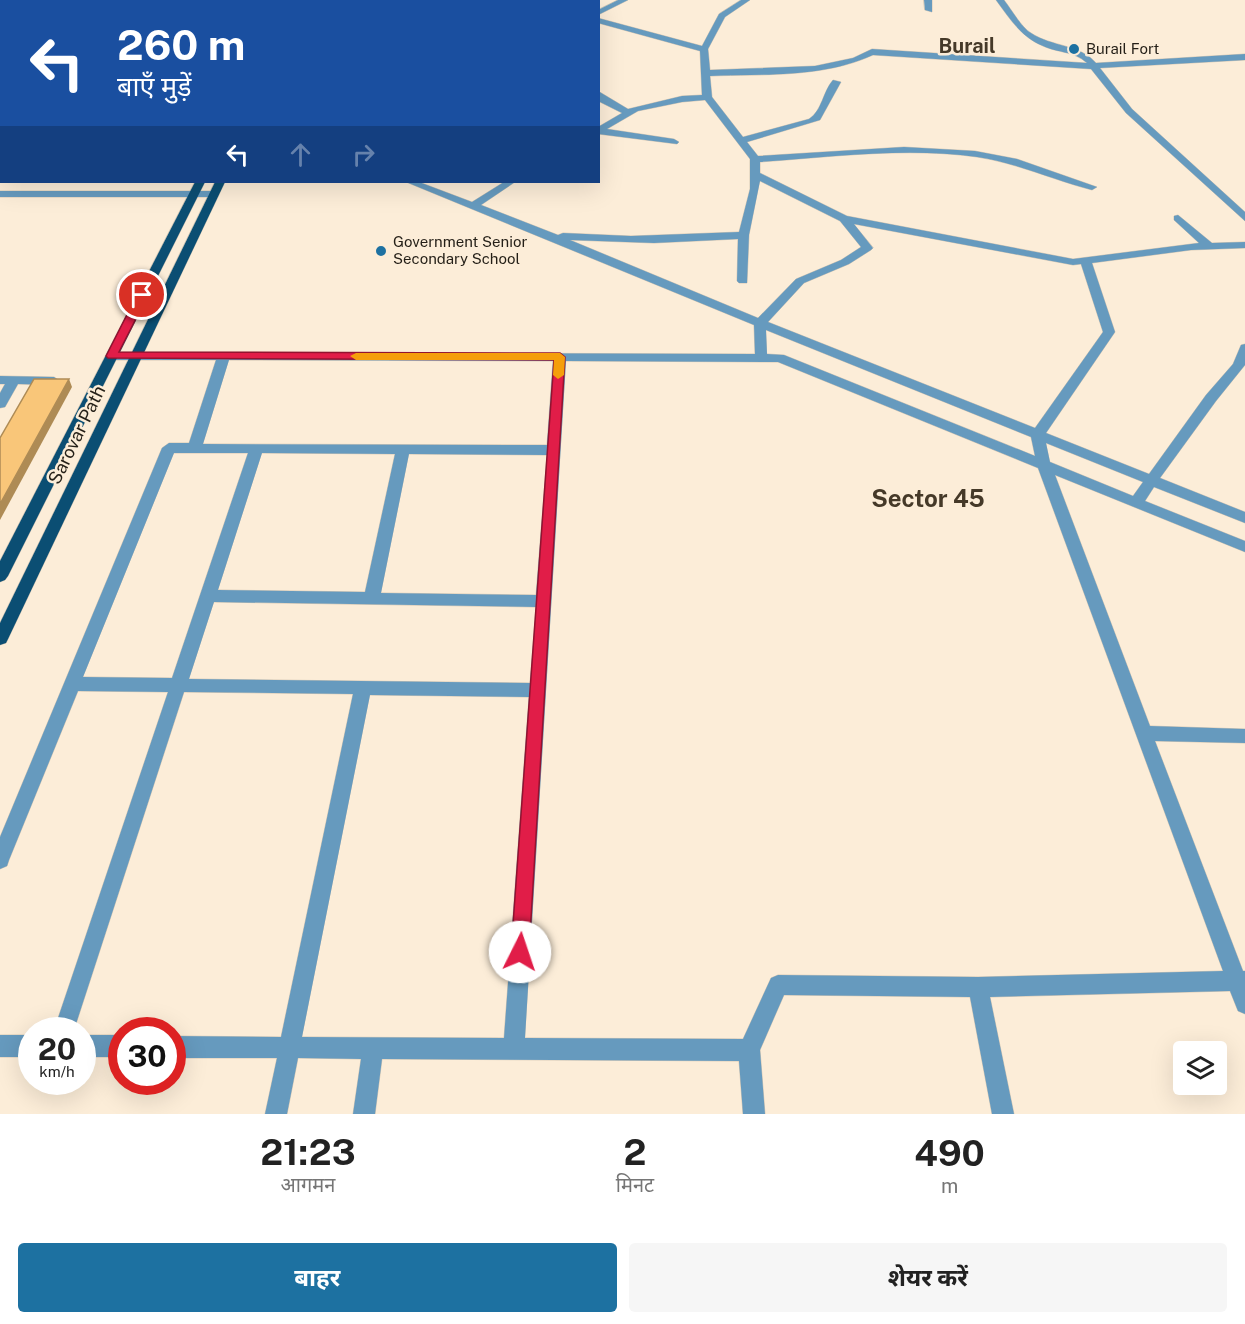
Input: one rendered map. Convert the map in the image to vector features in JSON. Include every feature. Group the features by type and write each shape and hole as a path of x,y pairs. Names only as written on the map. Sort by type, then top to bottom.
{"main road":[{"name":"Sarovar Path","path":"0,576 200,183"},
{"name":"Sarovar Path","path":"0,639 220,183"}],"street":[{"path":"600,11 624,0"},
{"path":"743,281 744,235 755,189 755,159 707,97 704,49 722,16 746,0"},
{"path":"928,0 929,10"},
{"path":"999,0 1026,34 1047,45 1077,52 1088,59 1091,66 1129,111 1245,218"},
{"path":"600,21 704,49"},
{"path":"705,73 818,68 859,60 872,52 1091,66 1245,57"},
{"path":"741,141 766,132 812,123 824,108 826,94 836,82"},
{"path":"600,96 627,112"},
{"path":"600,130 627,112 668,101 707,97"},
{"path":"600,131 674,142"},
{"path":"755,159 904,150 975,154 1013,161 1092,188"},
{"path":"755,174 844,219 1073,262 1210,246 1245,245"},
{"path":"414,183 549,235 760,323 1245,518"},
{"path":"473,206 508,183"},
{"path":"0,194 214,194"},
{"path":"1230,205 1245,203"},
{"path":"1178,218 1210,246"},
{"path":"760,358 760,323 800,281 845,262 867,248 844,219"},
{"path":"549,235 601,240 744,235"},
{"path":"1086,261 1109,332 1037,435 1044,465 1144,733 1241,982 1245,1004"},
{"path":"1136,502 1210,398 1242,366 1245,348"},
{"path":"112,356 780,358 1245,547"},
{"path":"194,449 224,356"},
{"path":"514,1047 560,357"},
{"path":"0,380 62,381"},
{"path":"0,404 14,380"},
{"path":"0,860 169,448 554,450"},
{"path":"68,1017 257,448"},
{"path":"372,598 403,449"},
{"path":"208,596 544,601"},
{"path":"72,684 538,690"},
{"path":"276,1114 363,688"},
{"path":"1144,733 1245,736"},
{"path":"754,1114 749,1050 778,985 978,987 1241,982"},
{"path":"978,987 1003,1114"},
{"path":"0,1046 18,1046"},
{"path":"186,1047 749,1050"},
{"path":"364,1114 373,1047"}],"building":[{"path":"34,379 69,379 0,504 0,438"}],"slow traffic":[{"path":"356,356 560,357 558,375"}],"place":[{"name":"Burail Fort","path":"1074,49"},
{"name":"Government Senior Secondary School","path":"381,251"}],"district":[{"name":"Burail","path":"967,46"},
{"name":"Sector 45","path":"928,499"}],"route":[{"path":"142,295 112,356 560,357 520,952"}]}
